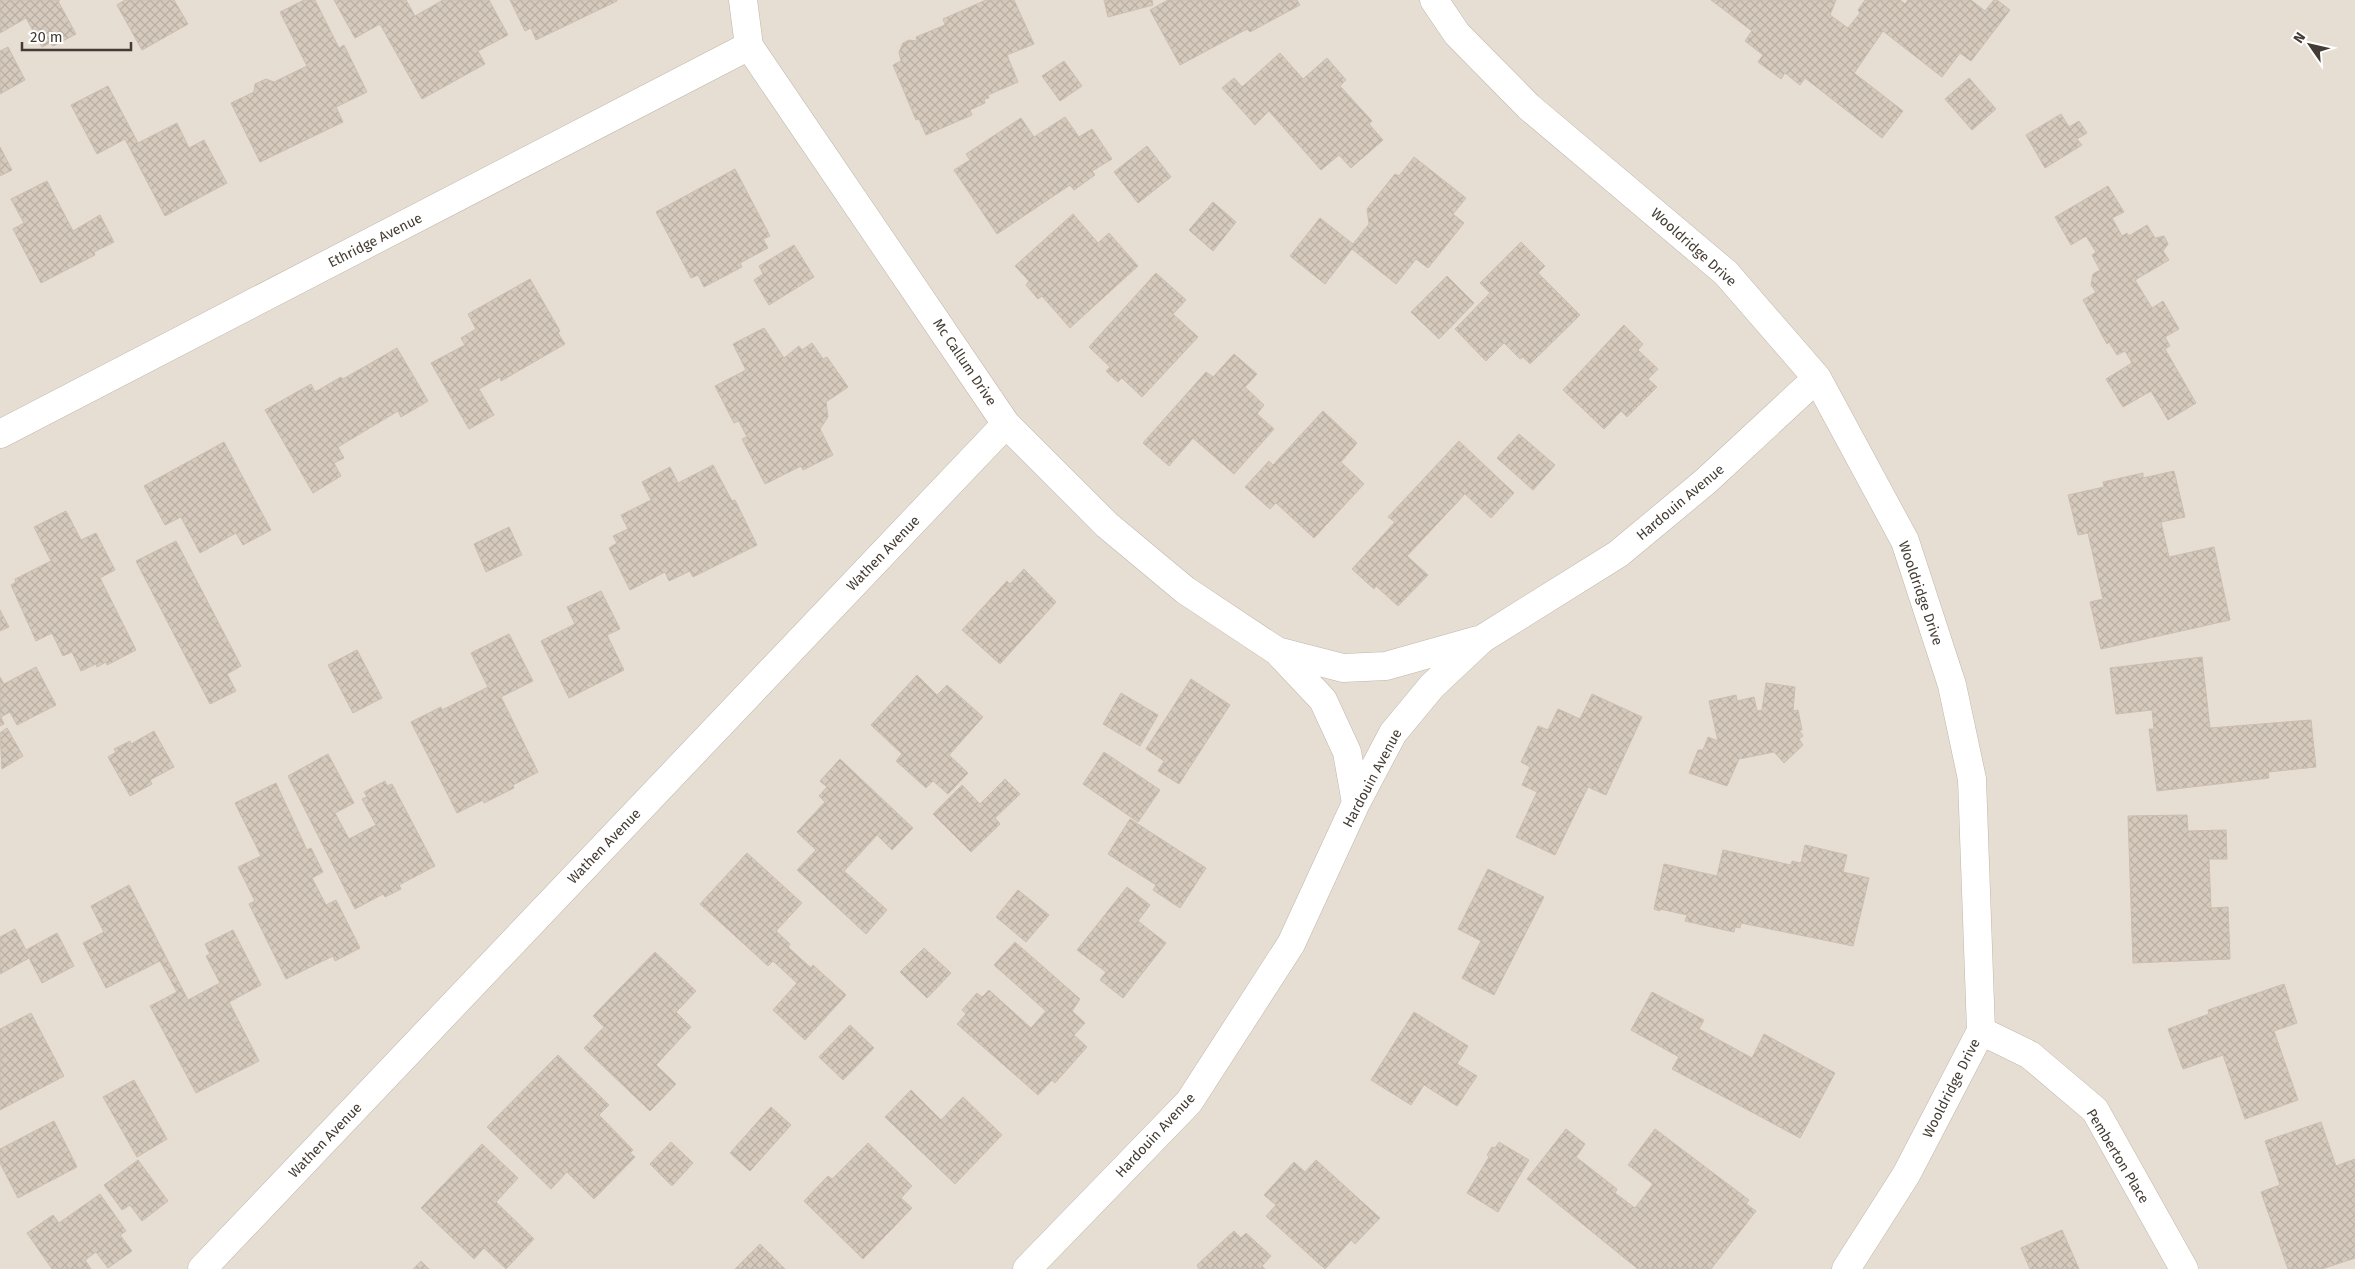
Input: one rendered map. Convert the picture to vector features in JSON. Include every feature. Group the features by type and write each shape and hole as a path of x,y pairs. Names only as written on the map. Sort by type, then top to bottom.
{"street":[{"name":"Mc Callum Drive","path":"743,0 749,46 1006,424 1107,525 1184,590 1277,651 1323,700 1347,752 1356,803"},
{"name":"Wooldridge Drive","path":"1434,0 1457,34 1529,107 1726,273 1817,378 1904,541 1952,685 1972,779 1980,1031 1906,1175 1846,1269"},
{"name":"Ethridge Avenue","path":"0,434 749,46"},
{"name":"Hardouin Avenue","path":"1027,1269 1189,1102 1291,944 1356,803 1393,733 1432,686 1482,639 1618,554 1706,481 1817,378"},
{"name":"Wathen Avenue","path":"202,1269 1006,424"},
{"name":"Mc Callum Drive","path":"1277,651 1342,668 1386,666 1482,639"},
{"name":"Pemberton Place","path":"1980,1031 2030,1055 2094,1110 2184,1269"}],"shaded area":[{"path":"0,0 2355,0 2355,1269 0,1269"}],"building":[{"path":"0,0 60,0 58,1 76,34 53,46 50,43 42,47 26,18 0,33"},
{"path":"125,0 174,0 188,24 142,50 117,5"},
{"path":"304,0 315,0 339,48 344,45 367,92 336,107 343,122 260,162 231,103 254,92 255,84 266,79 274,82 307,66 280,12"},
{"path":"334,0 406,0 415,16 443,0 489,0 508,35 478,51 485,64 422,99 380,24 355,38"},
{"path":"510,0 617,1 536,40 531,28 525,31"},
{"path":"986,0 1014,0 1034,44 1007,55 1018,82 988,95 989,98 984,99 985,103 970,110 972,115 926,135 919,119 916,120 893,65 901,61 899,52 903,43 909,40 917,41 916,37 945,25 943,19"},
{"path":"1104,0 1152,0 1153,5 1108,17"},
{"path":"1168,0 1297,0 1300,5 1250,32 1247,29 1180,65 1150,10"},
{"path":"1711,0 1836,0 1830,15 1848,28 1860,13 1858,10 1865,0 1900,0 1905,4 1908,0 1971,0 1985,11 1994,0 1997,0 2010,10 1971,61 1960,53 1942,77 1883,31 1854,73 1903,111 1882,138 1805,78 1800,85 1785,73 1781,79 1758,62 1763,55 1745,41 1752,31"},
{"path":"8,47 25,80 0,94 0,51"},
{"path":"1280,53 1303,79 1327,58 1346,80 1340,86 1372,121 1369,124 1383,140 1351,168 1339,155 1321,170 1269,111 1255,125 1222,88 1234,78 1242,87"},
{"path":"1064,61 1082,86 1060,101 1042,76"},
{"path":"1969,78 1996,109 1972,130 1945,99"},
{"path":"108,86 138,143 177,123 189,148 204,140 227,183 165,216 125,139 97,154 71,105"},
{"path":"2061,114 2069,127 2079,121 2087,133 2077,139 2082,145 2045,168 2026,135"},
{"path":"1065,117 1079,137 1092,129 1112,159 1092,171 1095,175 1074,190 1070,185 997,234 954,170 970,160 966,154 1021,118 1034,137"},
{"path":"1147,146 1171,177 1138,203 1114,172"},
{"path":"0,147 12,170 0,176"},
{"path":"1414,157 1466,198 1453,214 1464,223 1428,268 1416,259 1396,284 1352,249 1325,284 1290,256 1320,218 1353,244 1369,224 1367,209 1395,174 1399,176"},
{"path":"735,169 770,236 763,239 768,248 740,263 742,267 704,287 698,275 691,278 656,212"},
{"path":"47,181 73,231 100,215 114,242 94,252 95,255 41,283 13,229 24,223 11,199"},
{"path":"2108,186 2124,212 2112,218 2122,236 2127,233 2129,236 2147,225 2155,238 2164,236 2168,244 2163,251 2169,260 2135,280 2152,308 2163,301 2179,329 2165,337 2170,346 2165,349 2196,403 2168,420 2151,391 2123,407 2106,379 2132,363 2125,351 2117,355 2109,342 2107,344 2083,300 2096,292 2091,285 2093,274 2100,270 2092,255 2096,252 2086,236 2071,245 2055,217"},
{"path":"1213,202 1236,222 1213,251 1189,230"},
{"path":"1073,214 1098,243 1109,233 1138,266 1070,328 1042,296 1038,299 1026,285 1029,281 1015,266"},
{"path":"1521,242 1545,266 1538,273 1580,315 1530,364 1523,357 1520,359 1504,343 1486,361 1455,329 1490,293 1480,283"},
{"path":"794,245 814,277 769,305 754,280 763,274 759,266"},
{"path":"1156,273 1186,300 1173,314 1198,337 1142,397 1122,378 1118,382 1106,371 1110,367 1089,347"},
{"path":"1447,276 1474,303 1439,339 1411,312"},
{"path":"530,279 560,331 558,333 565,344 501,381 500,377 479,389 494,415 469,429 431,363 465,345 461,338 476,329 468,314"},
{"path":"1624,325 1643,344 1638,350 1658,369 1648,379 1657,387 1627,417 1621,411 1604,429 1563,390"},
{"path":"764,328 784,358 799,346 802,350 812,343 823,359 827,357 848,387 826,402 828,417 820,429 833,455 803,470 801,466 765,484 742,439 747,437 739,421 734,423 715,386 746,370 733,344"},
{"path":"397,348 428,401 401,417 398,411 338,447 344,458 334,463 341,476 313,493 265,410 311,384 315,392 341,377 343,379"},
{"path":"1234,354 1257,374 1245,387 1264,405 1257,414 1274,429 1234,474 1193,438 1169,466 1143,443 1206,372 1213,377"},
{"path":"1323,411 1357,443 1341,462 1364,484 1314,538 1276,503 1270,509 1245,487 1269,461 1273,465"},
{"path":"1519,434 1555,465 1533,490 1497,458"},
{"path":"1459,441 1514,493 1491,518 1465,494 1407,556 1428,575 1398,606 1376,586 1374,589 1352,569 1395,522 1388,517"},
{"path":"224,442 271,530 243,545 236,533 200,553 181,517 165,525 144,486"},
{"path":"713,465 732,501 735,500 757,545 693,577 690,571 669,581 665,572 630,590 609,548 617,543 613,536 628,529 621,515 651,500 642,482 670,467 678,483"},
{"path":"2174,471 2185,517 2161,522 2169,557 2214,547 2230,620 2101,649 2090,602 2103,599 2088,533 2078,535 2068,495 2104,487 2103,482 2143,473 2143,478"},
{"path":"66,511 81,540 96,533 115,570 100,578 136,650 107,665 106,662 97,667 96,664 81,671 72,652 63,656 52,633 36,641 11,585 16,582 15,579 51,561 34,527"},
{"path":"509,527 522,555 486,572 474,544"},
{"path":"176,541 241,666 227,674 236,691 210,704 136,561"},
{"path":"1024,569 1056,602 1000,664 962,630 1007,581 1010,584"},
{"path":"601,591 620,629 607,635 624,670 569,698 541,641 575,624 567,607"},
{"path":"0,610 9,627 0,631"},
{"path":"509,634 533,681 501,697 538,772 513,785 514,788 484,803 483,800 457,813 411,722 441,707 442,710 488,687 471,653"},
{"path":"357,650 382,698 353,713 328,665"},
{"path":"2202,657 2210,728 2311,720 2316,767 2268,772 2269,778 2157,791 2149,729 2154,729 2152,710 2116,714 2110,668"},
{"path":"36,667 56,705 17,725 10,712 1,717 4,724 0,726 0,677 4,684"},
{"path":"917,675 937,695 947,685 983,717 949,755 968,773 948,794 933,781 926,788 896,761 902,754 871,725"},
{"path":"1191,679 1230,705 1179,784 1158,771 1164,761 1146,749"},
{"path":"1766,683 1795,687 1793,711 1798,710 1802,730 1799,730 1803,736 1799,739 1803,745 1784,763 1774,752 1739,759 1727,786 1689,773 1698,750 1703,750 1708,737 1718,741 1709,701 1736,695 1737,701 1754,697 1757,711 1762,710"},
{"path":"1121,693 1158,715 1140,746 1103,724"},
{"path":"1592,694 1642,717 1606,795 1588,787 1555,855 1516,837 1537,792 1522,785 1530,767 1521,762 1538,726 1548,730 1558,709 1580,719"},
{"path":"7,728 23,756 2,769 0,733"},
{"path":"154,731 174,767 150,780 152,784 130,796 108,757 116,752 114,749 130,741 131,744"},
{"path":"1104,752 1160,790 1138,822 1083,784"},
{"path":"328,754 354,803 335,813 349,839 376,825 362,799 367,797 364,792 385,781 387,786 392,784 435,866 399,885 401,889 385,897 383,894 355,909 288,776"},
{"path":"840,759 913,828 892,850 877,835 844,871 887,910 866,934 797,870 816,850 797,832 825,802 819,796 827,787 820,781"},
{"path":"1005,779 1020,794 995,818 1000,824 971,852 933,814 962,785 980,804"},
{"path":"276,783 307,850 311,848 323,872 312,878 326,905 336,900 360,948 335,961 333,956 286,979 249,904 255,901 238,867 261,856 235,803"},
{"path":"2187,815 2188,831 2226,830 2227,859 2209,859 2211,908 2228,907 2230,959 2133,963 2128,816"},
{"path":"1130,819 1206,868 1180,908 1153,890 1156,885 1108,854"},
{"path":"1805,845 1847,855 1843,872 1869,878 1853,946 1741,923 1740,928 1735,927 1734,932 1685,921 1687,915 1654,909 1664,864 1717,876 1723,850 1791,865 1792,861 1801,863"},
{"path":"747,853 802,903 776,931 790,944 788,947 811,968 813,965 846,995 805,1040 773,1010 797,983 773,961 768,966 700,904"},
{"path":"1488,869 1544,897 1494,995 1462,978 1481,941 1458,929"},
{"path":"129,885 188,1000 220,983 206,956 210,954 205,944 233,930 261,985 229,1002 259,1061 196,1093 150,1006 177,992 160,961 106,988 83,943 104,932 91,906"},
{"path":"1127,887 1150,905 1138,921 1166,943 1123,998 1100,980 1106,972 1077,950"},
{"path":"1018,890 1049,915 1026,942 996,917"},
{"path":"15,929 26,950 57,933 74,966 42,983 29,958 0,974 0,937"},
{"path":"1015,942 1080,999 1072,1011 1085,1023 1074,1035 1087,1047 1055,1083 1052,1080 1038,1095 957,1024 966,1014 962,1010 977,993 982,997 989,990 1031,1028 1046,1011 994,965"},
{"path":"924,948 951,973 927,998 900,972"},
{"path":"655,952 696,991 676,1012 691,1027 656,1065 676,1084 650,1111 584,1048 604,1027 593,1016"},
{"path":"2284,984 2297,1023 2274,1031 2298,1100 2245,1119 2223,1055 2183,1069 2168,1029 2209,1014 2208,1010"},
{"path":"1652,992 1704,1020 1699,1029 1752,1058 1764,1034 1835,1073 1800,1138 1672,1069 1679,1057 1631,1030"},
{"path":"1414,1012 1468,1046 1457,1064 1477,1076 1457,1106 1424,1085 1411,1105 1371,1080"},
{"path":"31,1013 64,1076 0,1110 0,1029"},
{"path":"850,1025 874,1048 843,1080 819,1057"},
{"path":"558,1055 609,1105 599,1115 633,1150 630,1153 635,1157 594,1199 567,1172 551,1189 487,1127"},
{"path":"134,1080 167,1139 137,1157 103,1097"},
{"path":"911,1090 941,1120 963,1097 1002,1135 955,1184 885,1117"},
{"path":"771,1107 791,1125 750,1171 730,1153"},
{"path":"54,1121 77,1167 18,1198 0,1163 0,1149"},
{"path":"2321,1122 2336,1166 2355,1159 2355,1258 2322,1269 2288,1269 2261,1192 2280,1185 2265,1141"},
{"path":"1566,1129 1585,1144 1576,1157 1617,1189 1615,1193 1635,1208 1653,1184 1628,1165 1655,1129 1749,1200 1746,1204 1756,1211 1711,1269 1638,1269 1527,1179"},
{"path":"671,1142 693,1163 672,1186 650,1164"},
{"path":"1499,1142 1529,1160 1498,1212 1467,1193 1489,1157 1487,1155 1492,1147 1495,1148"},
{"path":"868,1143 912,1186 901,1198 912,1208 863,1259 804,1201 828,1176 832,1179"},
{"path":"482,1144 518,1178 496,1202 534,1239 506,1269 484,1248 474,1259 421,1208"},
{"path":"138,1160 168,1201 142,1221 130,1205 122,1210 104,1185"},
{"path":"1316,1160 1380,1218 1355,1244 1351,1240 1325,1269 1266,1216 1276,1205 1264,1195 1294,1162 1305,1172"},
{"path":"100,1194 126,1231 120,1235 132,1251 108,1268 96,1252 85,1260 91,1269 52,1269 27,1233 53,1215 59,1223"},
{"path":"2062,1230 2079,1269 2030,1269 2021,1248"},
{"path":"1234,1231 1241,1238 1246,1233 1271,1256 1262,1266 1265,1269 1199,1269 1197,1265"},
{"path":"760,1244 785,1269 735,1269"},
{"path":"421,1261 429,1269 413,1269"}]}
